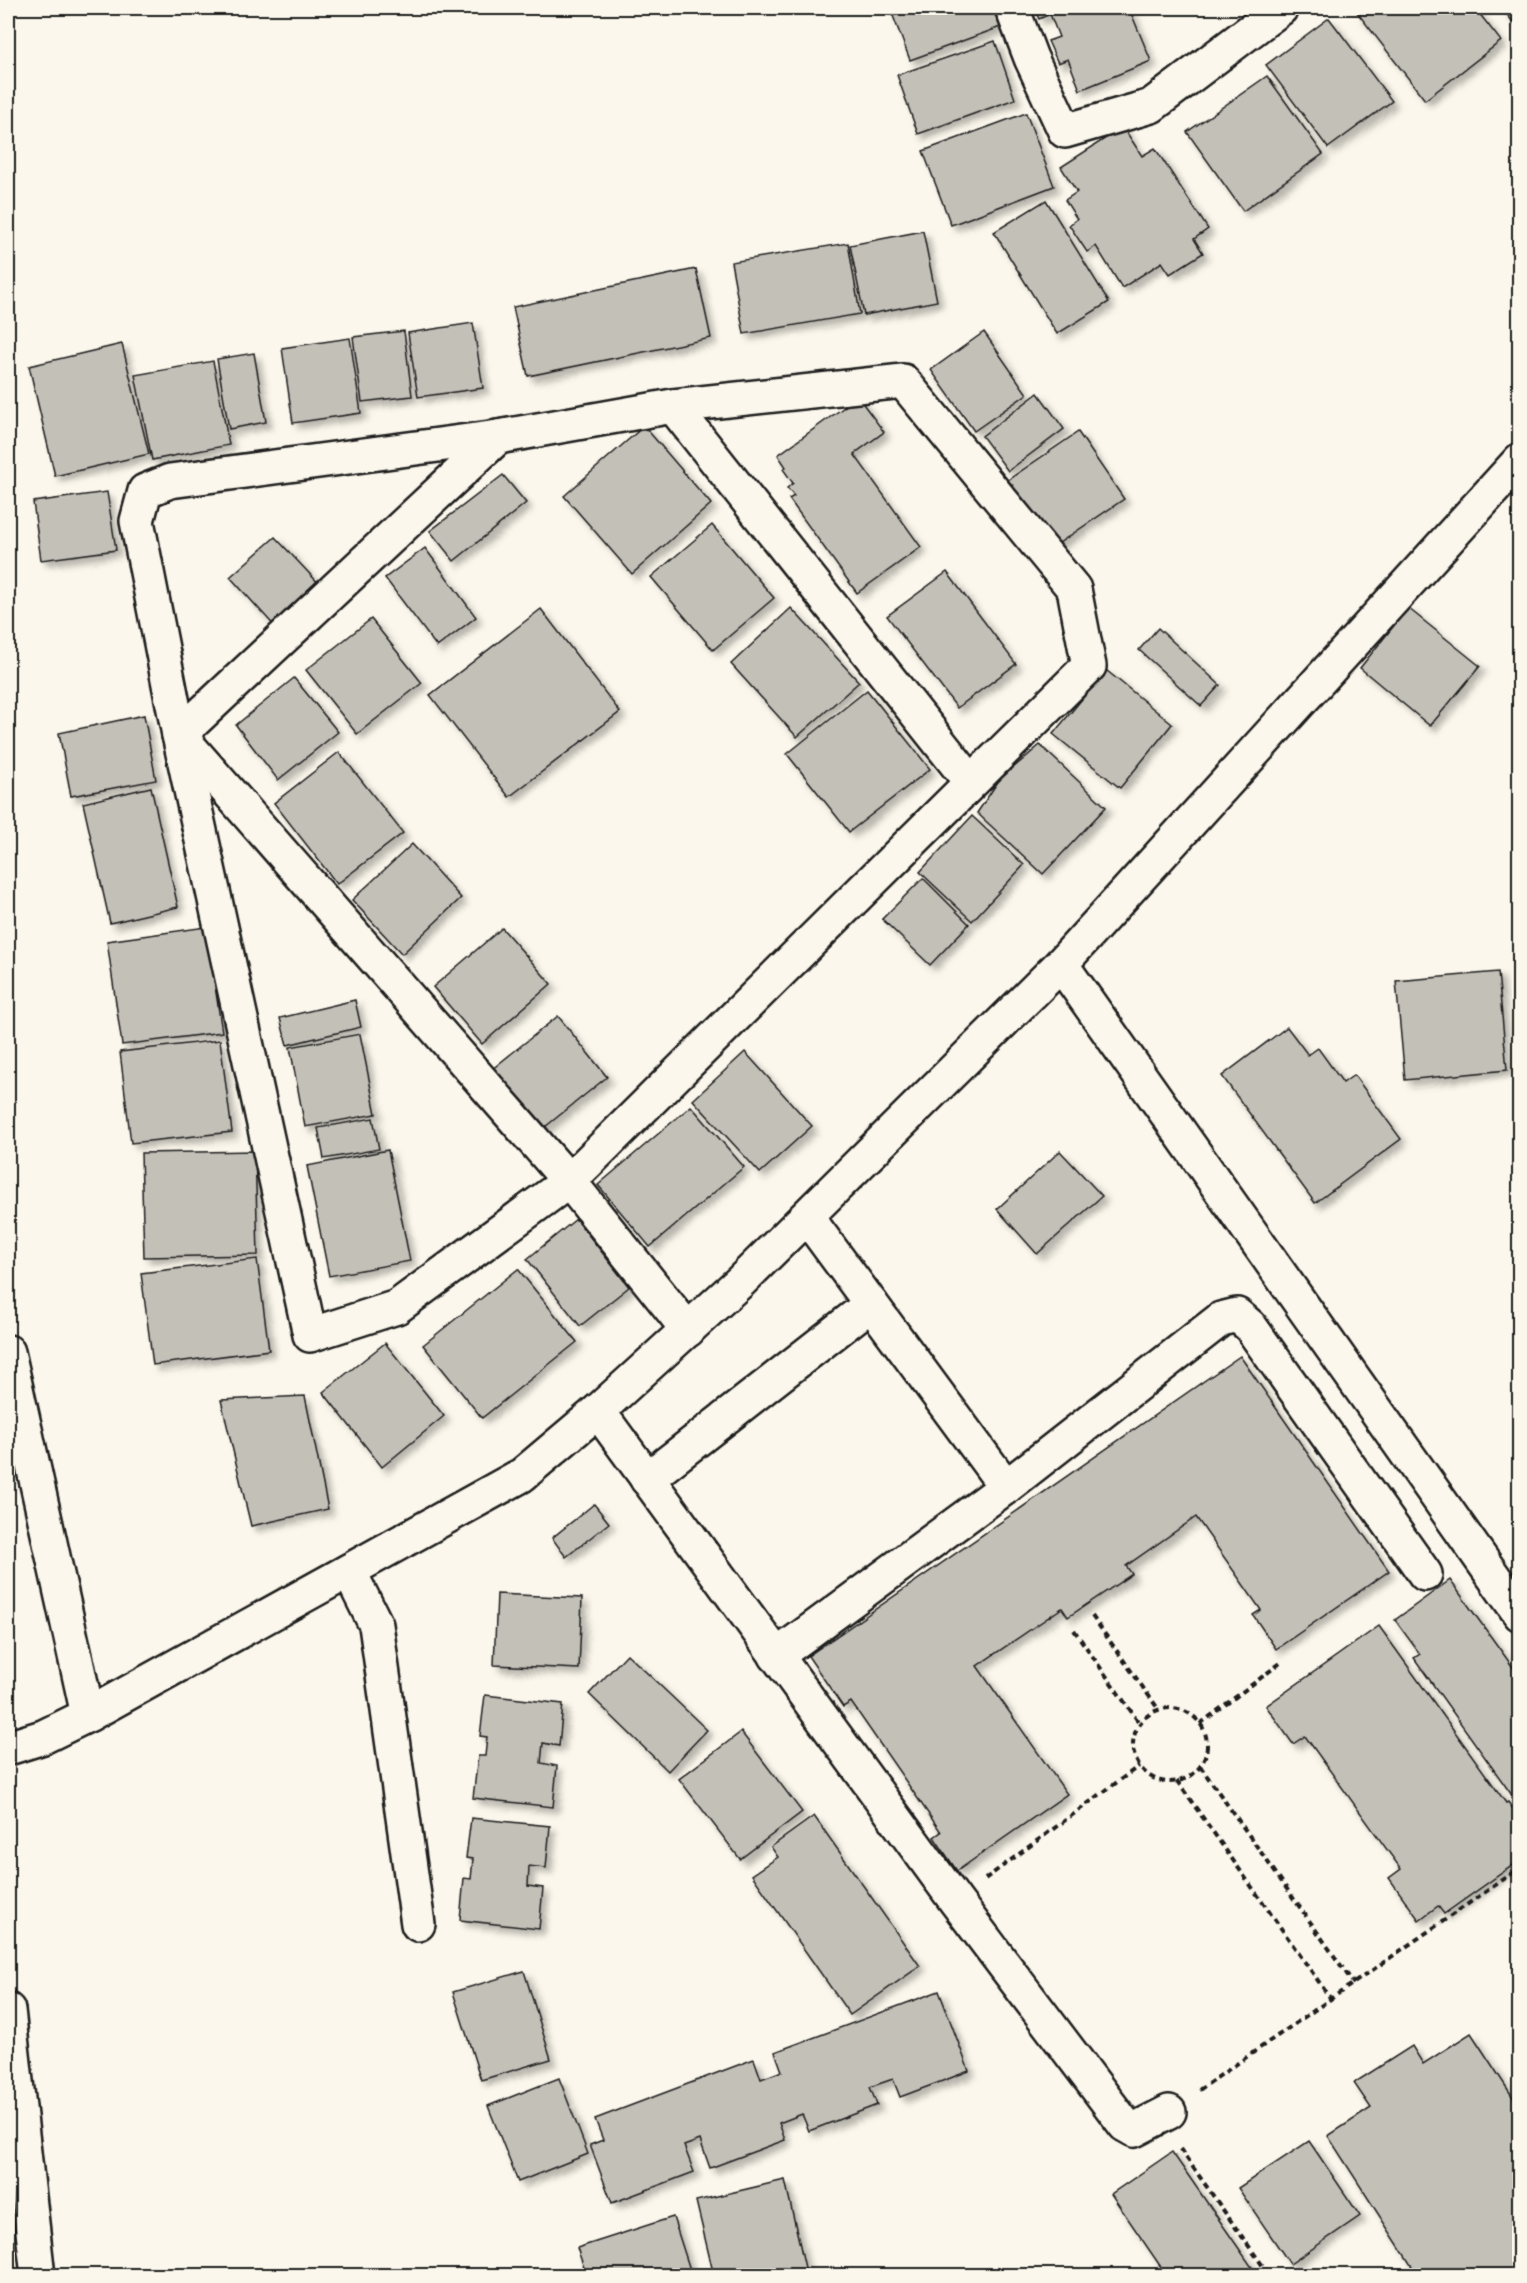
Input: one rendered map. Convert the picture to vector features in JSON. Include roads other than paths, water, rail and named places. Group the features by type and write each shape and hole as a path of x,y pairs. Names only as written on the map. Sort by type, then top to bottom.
{"main road":[{"path":"1012,8 1031,58 1065,131 1151,106 1281,8"},
{"path":"903,381 1074,589 1089,666 970,781 568,1181 397,1307 310,1335 179,735 137,521 146,491 170,481 498,437 673,406 903,381"},
{"path":"673,406 970,781"},
{"path":"179,735 498,437"},
{"path":"8,1748 43,1737 88,1715 522,1475 688,1330 807,1217 1061,964 1520,460"},
{"path":"179,735 568,1181 688,1330"},
{"path":"1061,964 1520,1614"},
{"path":"807,1217 1006,1487"},
{"path":"647,1479 871,1304"},
{"path":"777,1656 1006,1487 1221,1318 1237,1315 1250,1326 1425,1574"},
{"path":"8,1352 88,1715"},
{"path":"597,1411 955,1900 1125,2125 1134,2130 1169,2112"},
{"path":"349,1571 376,1625 418,1924"},
{"path":"8,2010 38,2276"}]}
